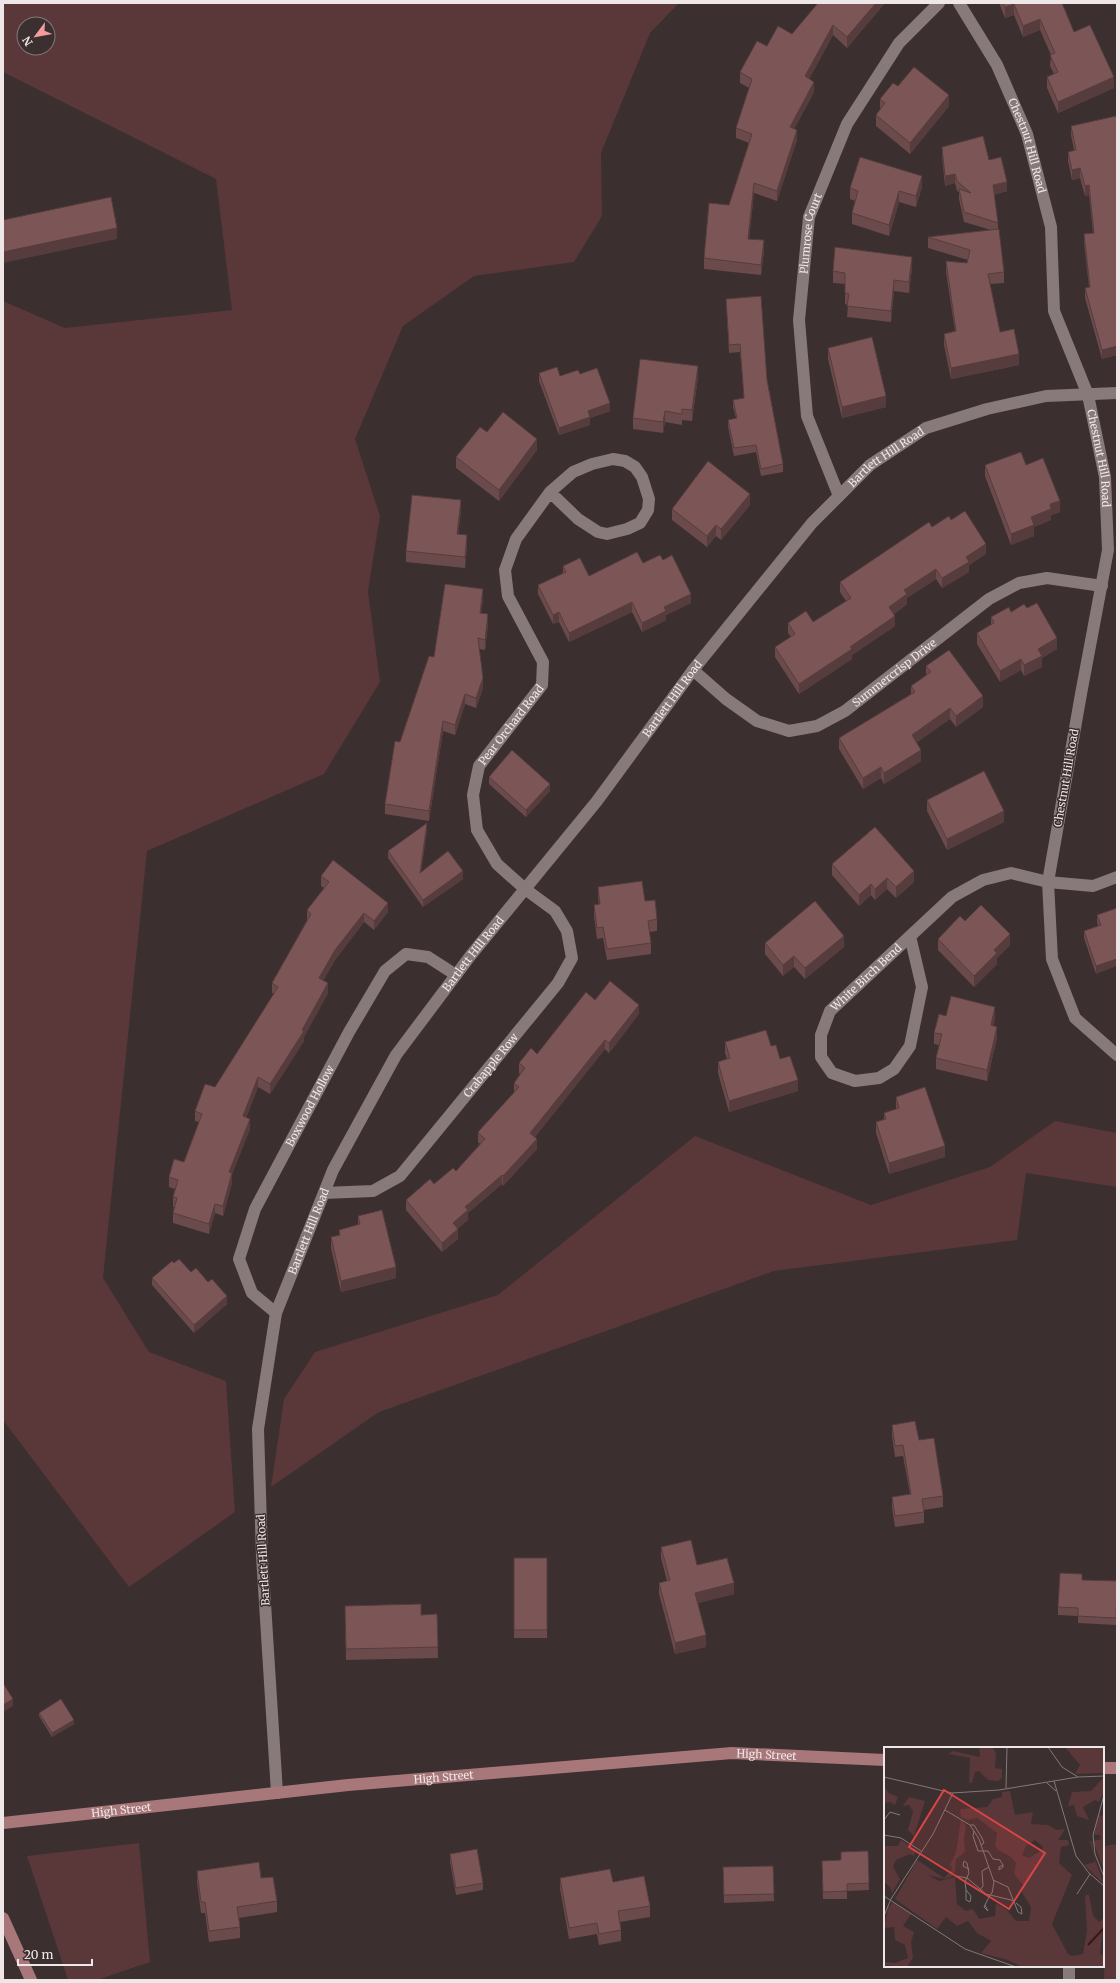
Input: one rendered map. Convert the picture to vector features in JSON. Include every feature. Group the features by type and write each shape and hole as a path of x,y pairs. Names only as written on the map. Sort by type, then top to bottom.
{"street":[{"name":"Plumrose Court","path":"839,496 807,416 798,320 809,217 848,124 899,43 939,3"},
{"name":"Chestnut Hill Road","path":"960,3 996,66 1027,134 1051,227 1054,311 1088,395 1105,477 1108,550 1048,882 1052,959 1075,1018 1117,1056"},
{"name":"Bartlett Hill Road","path":"277,1793 262,1556 258,1429 276,1313 333,1170 396,1055 456,975 597,801 693,670 812,523 870,465 926,428 987,409 1046,396 1117,394"},
{"name":"Pear Orchard Road","path":"525,889 497,864 477,830 473,795 479,766 542,685 543,662 508,596 505,570 516,539 550,492 573,472 592,464 613,459 625,461 635,468 642,477 649,499 648,510 640,523 627,529 608,534 598,532 578,518 550,492"},
{"name":"Summercrisp Drive","path":"693,670 726,699 757,721 790,731 816,726 845,711 989,599 1019,583 1047,578 1102,586"},
{"name":"White Birch Bend","path":"910,936 922,987 910,1046 894,1069 879,1078 855,1081 832,1073 821,1057 820,1035 830,1011 910,936 952,897 983,880 1011,873 1048,882 1093,886 1117,877"},
{"name":"Crabapple Row","path":"324,1193 373,1191 400,1176 558,983 572,958 567,931 555,911 525,889"},
{"name":"Boxwood Hollow","path":"276,1313 252,1293 239,1259 255,1209 349,1032 385,971 406,954 428,957 456,975"},
{"name":"High Street","path":"3,1823 348,1785 732,1753 884,1760"},
{"path":"1104,1768 1117,1768"},
{"path":"3,1918 31,1980"},
{"path":"1069,1967 1069,1980"}],"shaded area":[{"path":"3,3 679,3 650,33 601,153 602,216 574,262 474,276 403,326 355,439 380,516 368,591 380,682 324,774 147,851 103,1278 149,1352 226,1381 235,1512 129,1587 3,1420 3,301 65,328 232,310 216,179 3,72"},
{"path":"1055,1121 1117,1133 1117,1187 1026,1173 1017,1240 774,1271 379,1412 271,1487 284,1399 315,1352 498,1295 695,1136 871,1205 990,1167"},
{"path":"139,1843 150,1962 97,1980 68,1980 27,1856"},
{"path":"1117,1844 1117,1980 1104,1980 1105,1846"}],"building":[{"path":"818,3 876,3 847,37 833,25 805,76 814,82 790,127 797,130 777,191 754,183 748,239 764,240 761,265 704,258 709,203 729,205 752,134 736,128 752,79 740,72 757,41 767,46 778,26 792,34"},
{"path":"1003,3 1062,3 1074,32 1090,25 1114,77 1058,102 1047,77 1058,72 1050,55 1055,53 1040,19 1023,26 1014,4 1005,7"},
{"path":"914,67 949,95 910,143 876,115 885,103 880,99 893,83 898,86"},
{"path":"1116,116 1117,346 1102,350 1085,288 1090,287 1084,234 1094,233 1089,185 1085,186 1080,168 1072,170 1068,152 1076,150 1071,126"},
{"path":"983,136 989,160 1001,157 1007,182 993,185 998,223 964,212 959,189 971,193 957,181 955,174 945,176 942,147"},
{"path":"860,157 922,176 916,196 899,191 889,225 852,213 858,191 850,188"},
{"path":"111,197 117,228 3,252 3,220"},
{"path":"999,229 1004,272 988,274 1000,332 1014,329 1019,354 951,368 944,334 956,331 946,261 967,263 970,250 928,237"},
{"path":"835,247 912,257 909,282 894,280 891,311 847,306 849,294 845,293 845,273 833,271"},
{"path":"761,296 767,380 783,464 761,469 756,445 734,448 728,420 737,418 733,400 744,398 740,344 729,345 726,299"},
{"path":"872,337 886,396 842,407 828,348"},
{"path":"640,359 698,366 692,410 682,409 682,414 665,411 663,422 633,418"},
{"path":"557,367 560,376 578,370 580,374 597,368 610,403 588,411 590,417 559,428 539,373"},
{"path":"503,412 537,439 499,490 456,457 480,427 487,432"},
{"path":"1021,452 1026,465 1043,458 1060,501 1050,504 1051,509 1031,517 1034,525 1011,534 985,465"},
{"path":"708,461 750,494 721,529 716,525 707,536 672,509"},
{"path":"412,495 461,500 457,534 467,535 465,557 406,551"},
{"path":"965,511 986,544 966,557 969,562 942,578 936,569 904,590 907,594 889,607 895,616 850,647 852,649 799,684 775,647 795,634 788,623 806,611 813,622 851,598 840,582 929,522 932,527 949,516 951,520"},
{"path":"637,552 643,563 660,555 663,560 672,555 691,594 664,607 666,611 642,623 632,602 569,633 559,612 553,615 538,585 566,572 563,566 580,558 589,576"},
{"path":"445,584 483,589 480,613 488,614 485,640 478,638 483,678 476,698 465,694 455,725 443,721 429,811 385,804 395,741 400,742 429,656 434,657"},
{"path":"1037,603 1057,638 1038,649 1042,656 1024,665 1021,659 1000,671 977,633 994,623 991,617 1009,607 1011,612 1024,604 1027,608"},
{"path":"949,650 983,696 956,716 950,708 912,735 921,750 884,773 881,767 863,778 839,738 915,692 911,686 931,672 926,666"},
{"path":"512,750 550,784 526,810 489,777"},
{"path":"984,771 1004,811 947,839 927,800"},
{"path":"427,823 420,873 448,851 463,871 423,900 388,851"},
{"path":"875,827 914,871 896,887 887,878 875,889 871,884 859,895 832,864"},
{"path":"333,860 388,903 374,921 364,913 335,950 319,978 328,983 302,1030 304,1031 270,1084 258,1077 243,1116 250,1119 229,1172 232,1173 223,1206 215,1204 209,1224 173,1213 177,1198 173,1197 178,1180 169,1177 174,1159 184,1162 202,1114 195,1111 205,1084 215,1087 278,987 272,983 311,914 307,910 329,882 321,876"},
{"path":"642,881 645,901 655,900 657,919 648,921 651,943 607,949 603,927 597,928 594,905 600,904 598,887"},
{"path":"815,901 844,936 805,968 794,956 783,965 765,943"},
{"path":"981,905 1010,934 994,950 997,953 974,976 938,939 960,916 965,921"},
{"path":"1117,908 1117,959 1096,966 1084,931 1101,925 1097,915"},
{"path":"610,981 639,1005 609,1043 605,1040 530,1133 537,1139 503,1176 502,1175 465,1207 468,1210 453,1223 458,1229 442,1243 406,1200 430,1179 434,1184 453,1168 456,1171 485,1139 478,1132 519,1087 514,1083 525,1068 519,1063 531,1048 537,1054 586,992 595,1000"},
{"path":"951,996 995,1007 991,1025 997,1027 987,1070 936,1058 942,1034 934,1033 939,1014 946,1016"},
{"path":"766,1030 771,1046 776,1045 780,1059 790,1056 798,1080 729,1101 718,1062 730,1058 725,1042"},
{"path":"925,1087 945,1146 889,1163 876,1122 886,1119 884,1113 899,1108 896,1097"},
{"path":"382,1210 396,1267 341,1281 331,1237 340,1235 339,1230 360,1224 358,1216"},
{"path":"179,1259 191,1272 196,1268 208,1282 212,1279 227,1296 194,1325 152,1278 172,1261 174,1263"},
{"path":"915,1421 919,1440 934,1438 943,1496 922,1499 924,1512 895,1516 892,1497 911,1494 903,1445 895,1446 892,1425"},
{"path":"691,1540 697,1565 727,1558 734,1583 695,1593 706,1635 675,1643 659,1583 670,1580 661,1547"},
{"path":"514,1558 547,1558 547,1630 514,1630"},
{"path":"1060,1573 1082,1574 1082,1580 1117,1581 1116,1618 1078,1616 1078,1608 1058,1607"},
{"path":"421,1604 421,1615 437,1614 438,1647 346,1649 345,1606"},
{"path":"3,1683 13,1699 3,1705"},
{"path":"61,1699 74,1720 52,1733 39,1713"},
{"path":"477,1849 483,1883 456,1888 450,1854"},
{"path":"868,1851 869,1883 847,1884 847,1891 823,1892 822,1861 841,1860 841,1852"},
{"path":"259,1862 261,1878 273,1877 277,1901 237,1907 240,1927 209,1931 205,1902 201,1902 197,1871"},
{"path":"773,1866 774,1894 724,1895 723,1867"},
{"path":"610,1869 613,1882 644,1876 650,1906 618,1911 621,1930 599,1934 597,1923 569,1928 560,1878"}]}
